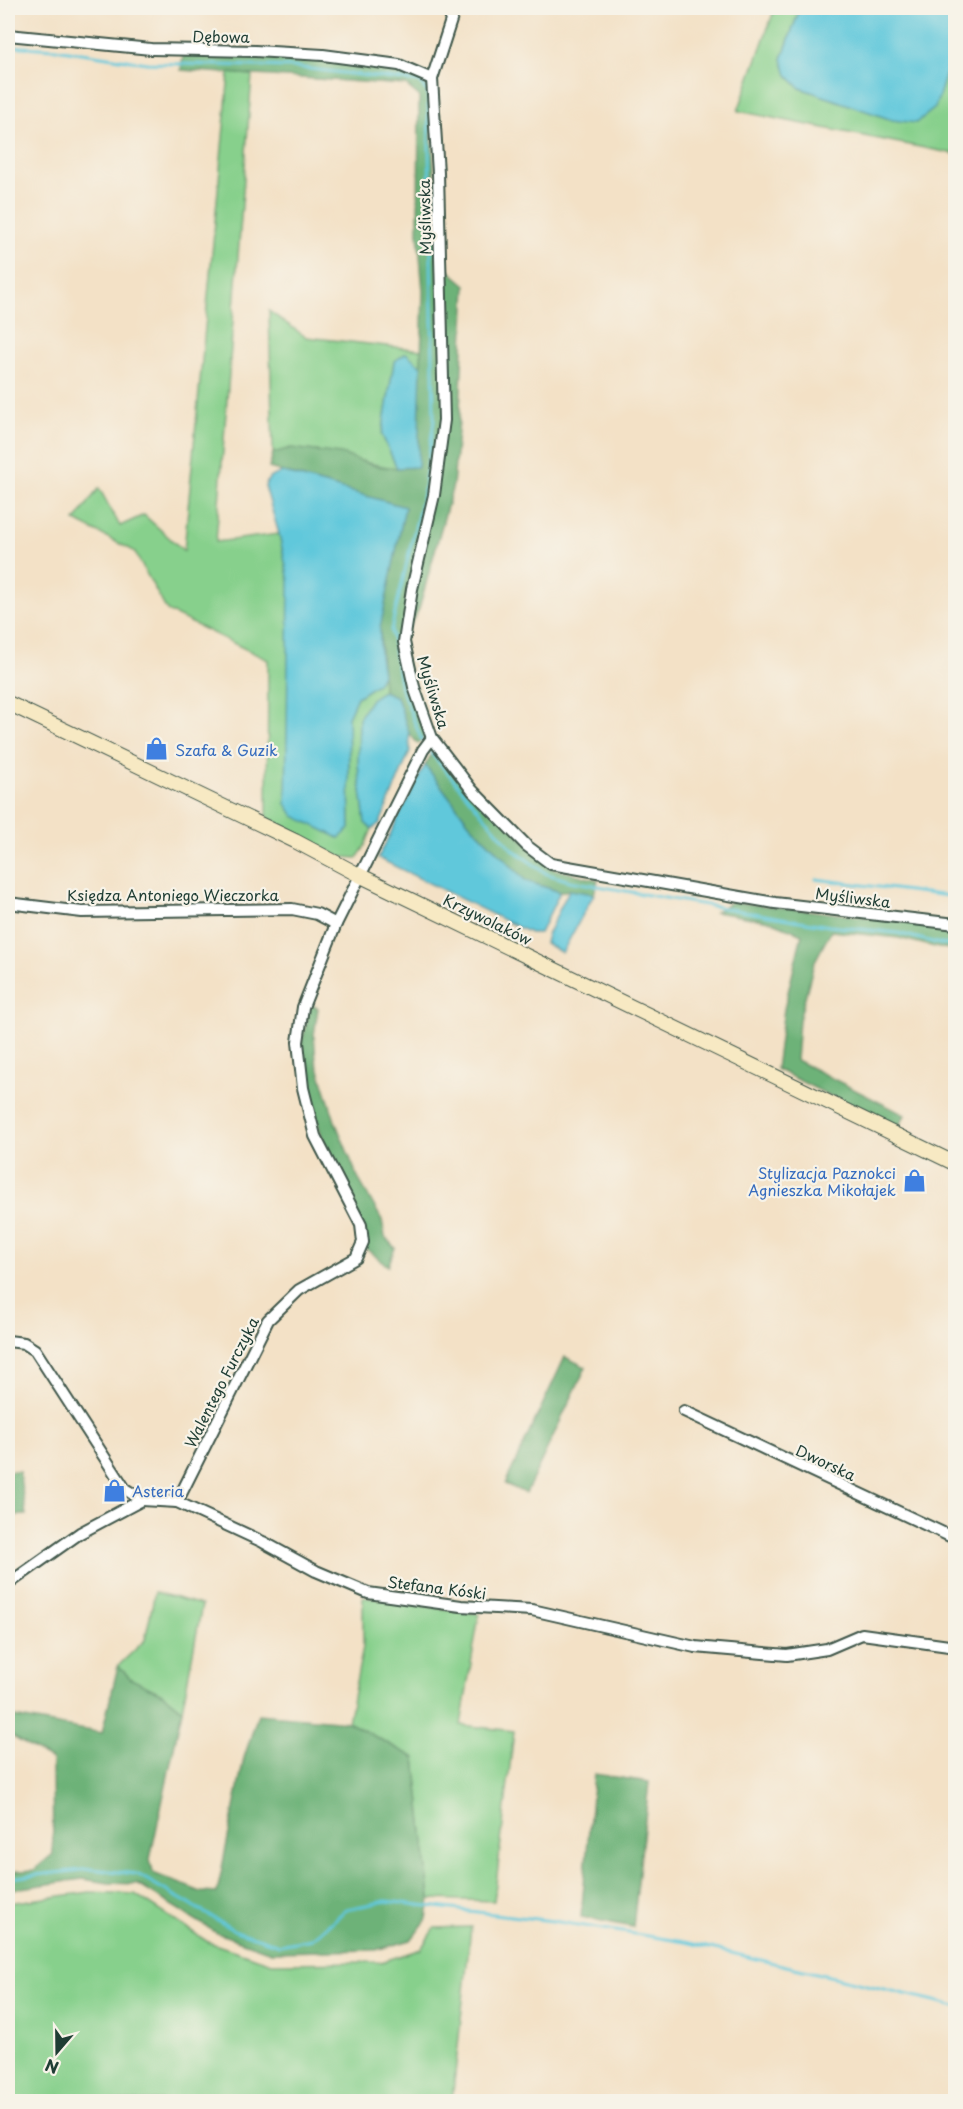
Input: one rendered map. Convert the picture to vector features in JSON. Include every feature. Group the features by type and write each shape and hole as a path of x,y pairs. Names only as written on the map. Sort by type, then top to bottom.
{"street":[{"name":"Myśliwska","path":"455,8 432,79 438,172 444,420 434,495 412,589 404,642 414,687 432,738 472,790 527,846 551,864 775,903 956,924"},
{"name":"Dębowa","path":"8,35 151,49 255,51 323,56 399,65 432,79"},
{"name":"Krzywolaków","path":"8,703 956,1164"},
{"name":"Walentego Furczyka","path":"177,1502 268,1320 299,1290 356,1258 363,1242 361,1225 315,1136 303,1088 298,1042 303,1007 336,924 423,750 432,738"},
{"name":"Księdza Antoniego Wieczorka","path":"8,903 82,912 292,909 317,914 336,924"},
{"path":"8,1341 24,1343 35,1350 125,1489 142,1500 80,1533 8,1584"},
{"name":"Dworska","path":"684,1411 956,1539"},
{"name":"Stefana Kóski","path":"142,1500 177,1502 368,1593 460,1606 531,1610 695,1647 787,1655 827,1649 862,1634 956,1647"}],"green space":[{"path":"775,8 800,8 782,59 800,88 822,95 951,57 955,46 955,154 738,111"},
{"path":"183,55 255,55 321,59 398,69 423,79 430,91 437,236 446,268 466,285 460,410 453,485 419,609 401,642 426,735 418,744 409,733 397,697 383,691 380,628 405,507 269,468 273,453 291,448 341,454 376,466 418,467 423,291 418,233 419,96 406,85 181,70"},
{"path":"229,73 252,75 216,542 279,534 350,829 348,716 357,697 377,684 383,673 383,691 371,699 358,765 365,822 372,829 357,858 340,857 267,821 268,660 167,611 134,551 75,521 99,488 120,526 144,515 184,551"},
{"path":"269,311 306,337 422,350 421,366 406,354 394,362 382,435 397,468 305,450 273,453"},
{"path":"435,749 551,868 598,880 594,894 569,890 560,892 526,881 469,823 425,765"},
{"path":"731,902 955,927 955,949 939,948 899,938 831,931 814,963 799,1020 796,1060 905,1115 897,1129 776,1069 784,1009 802,934 770,921 715,912"},
{"path":"311,1005 318,1008 314,1035 316,1060 335,1121 358,1178 382,1220 385,1237 395,1248 388,1266 365,1248 321,1134 308,1088 301,1045"},
{"path":"565,1357 586,1367 526,1493 505,1484"},
{"path":"8,1471 19,1471 26,1515 8,1516"},
{"path":"155,1592 202,1605 182,1710 162,1694 131,1679 118,1666 145,1640"},
{"path":"363,1597 479,1614 461,1725 514,1731 494,1901 430,1899 415,1758 348,1722 363,1647"},
{"path":"118,1666 131,1679 162,1694 182,1710 150,1859 153,1873 201,1892 217,1893 244,1758 258,1714 348,1722 415,1758 430,1899 427,1919 411,1940 376,1950 271,1952 217,1933 137,1884 82,1879 8,1890 8,1872 34,1870 53,1854 52,1760 8,1734 8,1716 102,1733"},
{"path":"594,1774 649,1782 633,1927 581,1917"},
{"path":"90,1892 135,1894 208,1942 272,1963 381,1962 421,1949 434,1928 471,1927 452,2101 8,2101 8,1903"}],"water":[{"path":"800,8 955,8 955,46 935,108 916,123 892,120 800,88 787,75 782,59"},
{"path":"406,353 421,366 418,467 397,468 382,435 394,362"},
{"path":"282,472 405,507 380,628 380,656 383,673 377,684 357,697 348,717 350,829 339,838 294,816 286,804 289,581 279,534 265,486 269,478"},
{"path":"383,691 397,697 409,733 410,751 380,823 372,829 365,823 358,765 359,718 371,699"},
{"path":"425,765 469,823 526,881 560,892 540,933 530,933 378,858"},
{"path":"569,890 594,894 562,953 545,943"}],"waterway":[{"path":"8,46 55,49 147,63 293,67 420,82 428,93 434,420 424,490 391,630 401,688 422,741"},
{"path":"430,752 512,849 547,874 570,881 665,898 829,926 898,933 956,946"},
{"path":"816,879 956,897"},
{"path":"8,1878 91,1869 137,1874 236,1931 279,1945 312,1939 347,1909 386,1901 553,1921 685,1942 956,2006"}],"place":[{"name":"Szafa & Guzik","path":"157,749"},
{"name":"Stylizacja Paznokci Agnieszka Mikołajek","path":"914,1181"},
{"name":"Asteria","path":"114,1490"}]}
